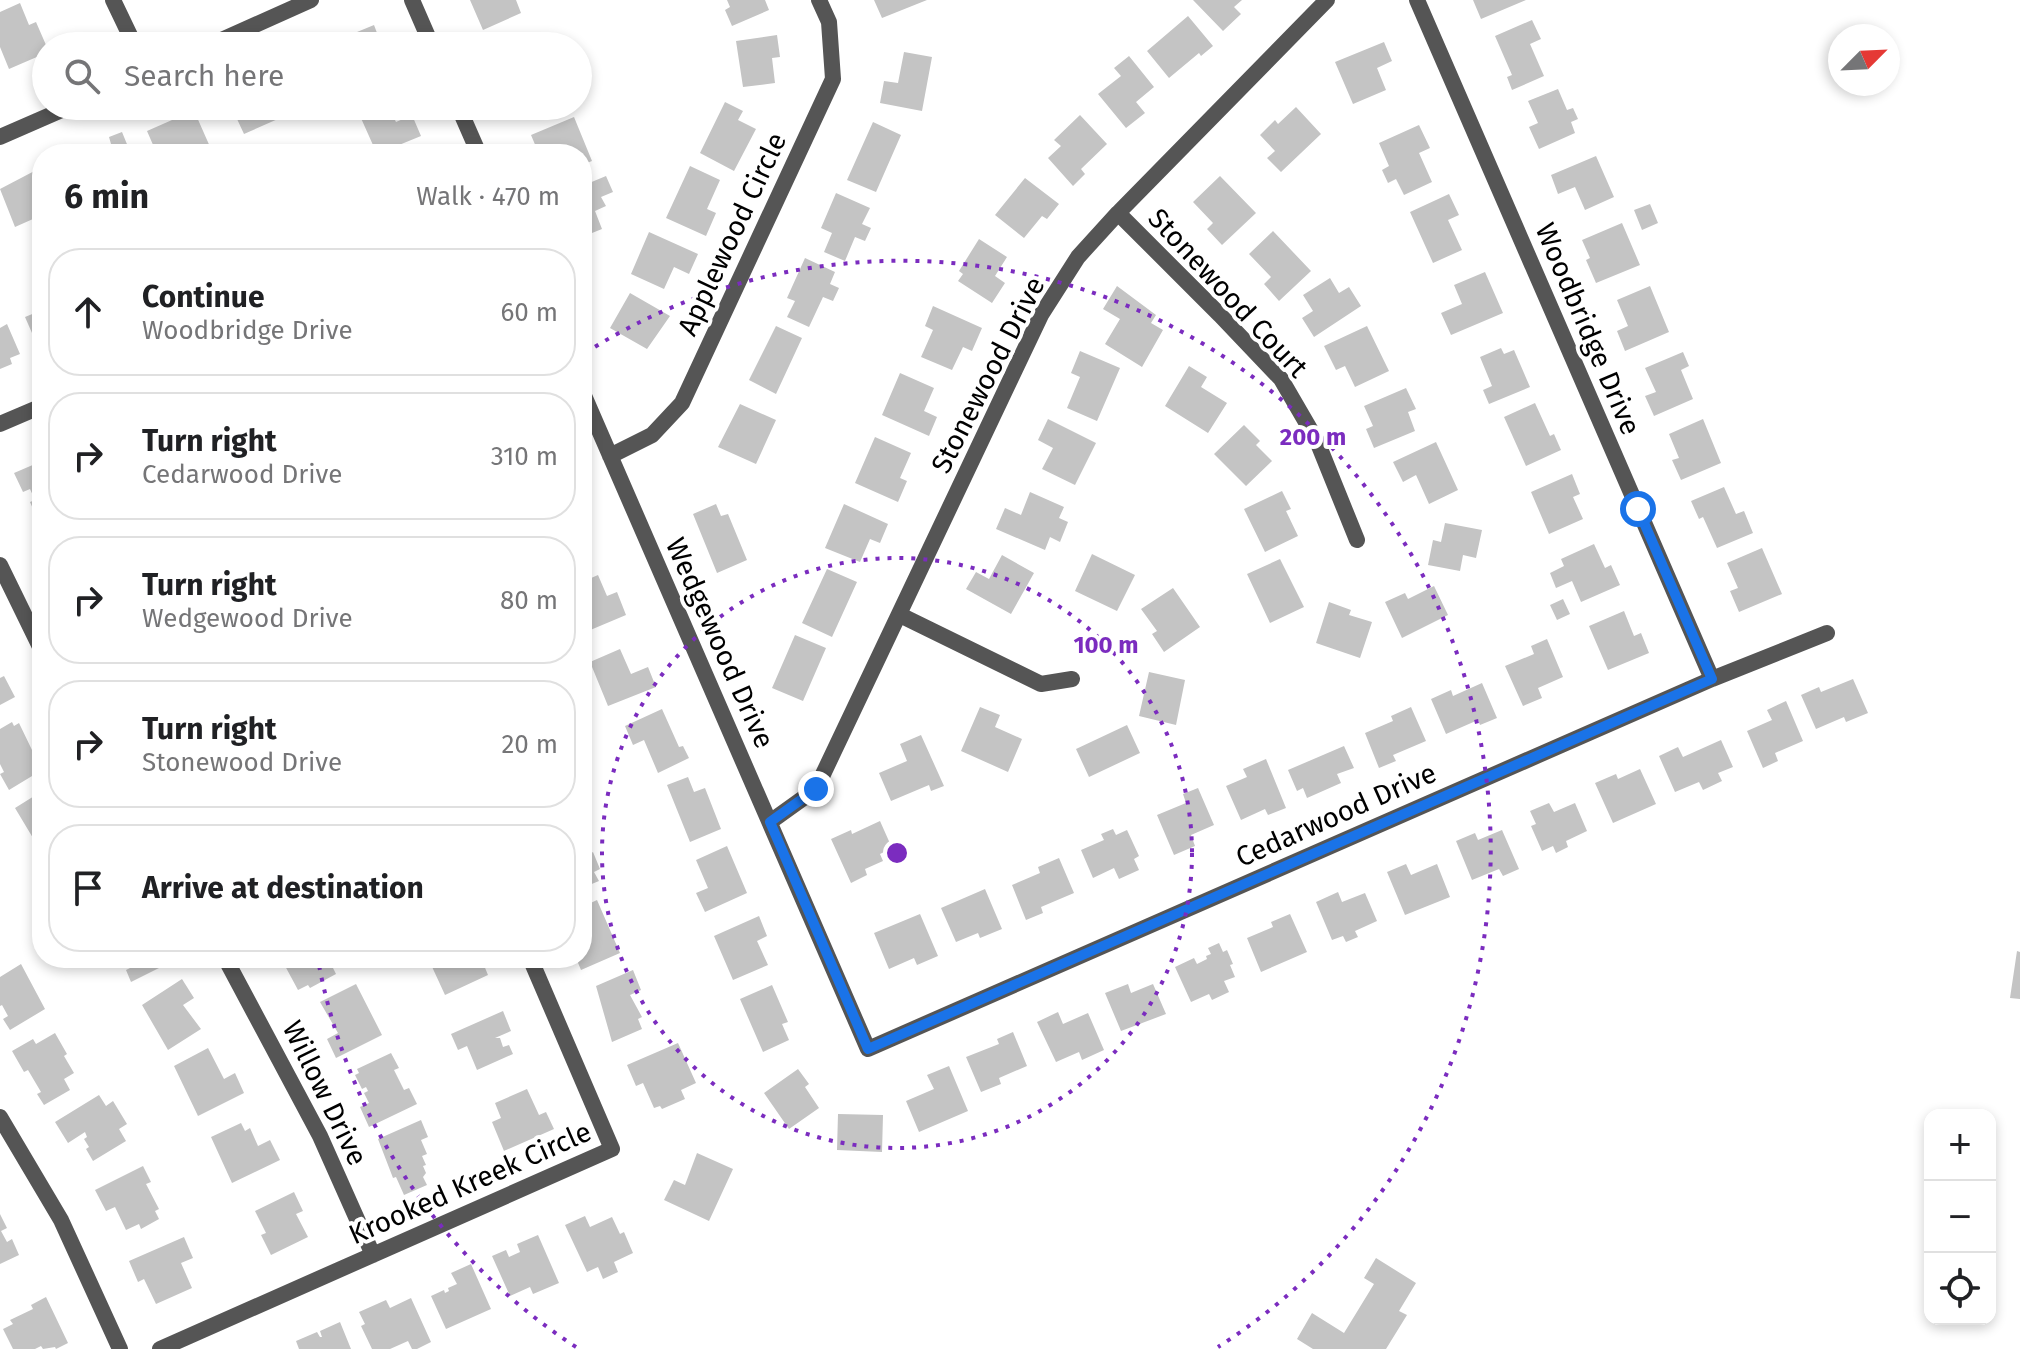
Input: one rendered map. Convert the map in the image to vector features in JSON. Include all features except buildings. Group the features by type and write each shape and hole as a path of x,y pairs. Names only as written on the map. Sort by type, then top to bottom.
{"street":[{"path":"113,0 128,32"},
{"path":"239,32 311,0"},
{"path":"412,0 426,32"},
{"name":"Applewood Circle","path":"610,456 652,435 682,403 833,79 829,22 819,0"},
{"name":"Stonewood Drive","path":"770,822 816,789 1041,315 1078,257 1327,0"},
{"name":"Woodbridge Drive","path":"1417,0 1712,679"},
{"path":"0,137 39,120"},
{"path":"464,120 475,144"},
{"name":"Stonewood Court","path":"1118,213 1281,379 1317,441 1357,540"},
{"path":"0,424 32,410"},
{"name":"Wedgewood Drive","path":"592,414 868,1049"},
{"path":"0,565 32,631"},
{"path":"900,615 1041,684 1072,679"},
{"name":"Cedarwood Drive","path":"868,1049 1712,679 1827,633"},
{"name":"Willow Drive","path":"230,968 320,1136 373,1255"},
{"name":"Krooked Kreek Circle","path":"160,1349 612,1149 534,968"},
{"path":"0,1117 61,1220 120,1349"}],"route":[{"path":"816,789 770,822 868,1049 1712,679 1638,509"}]}
